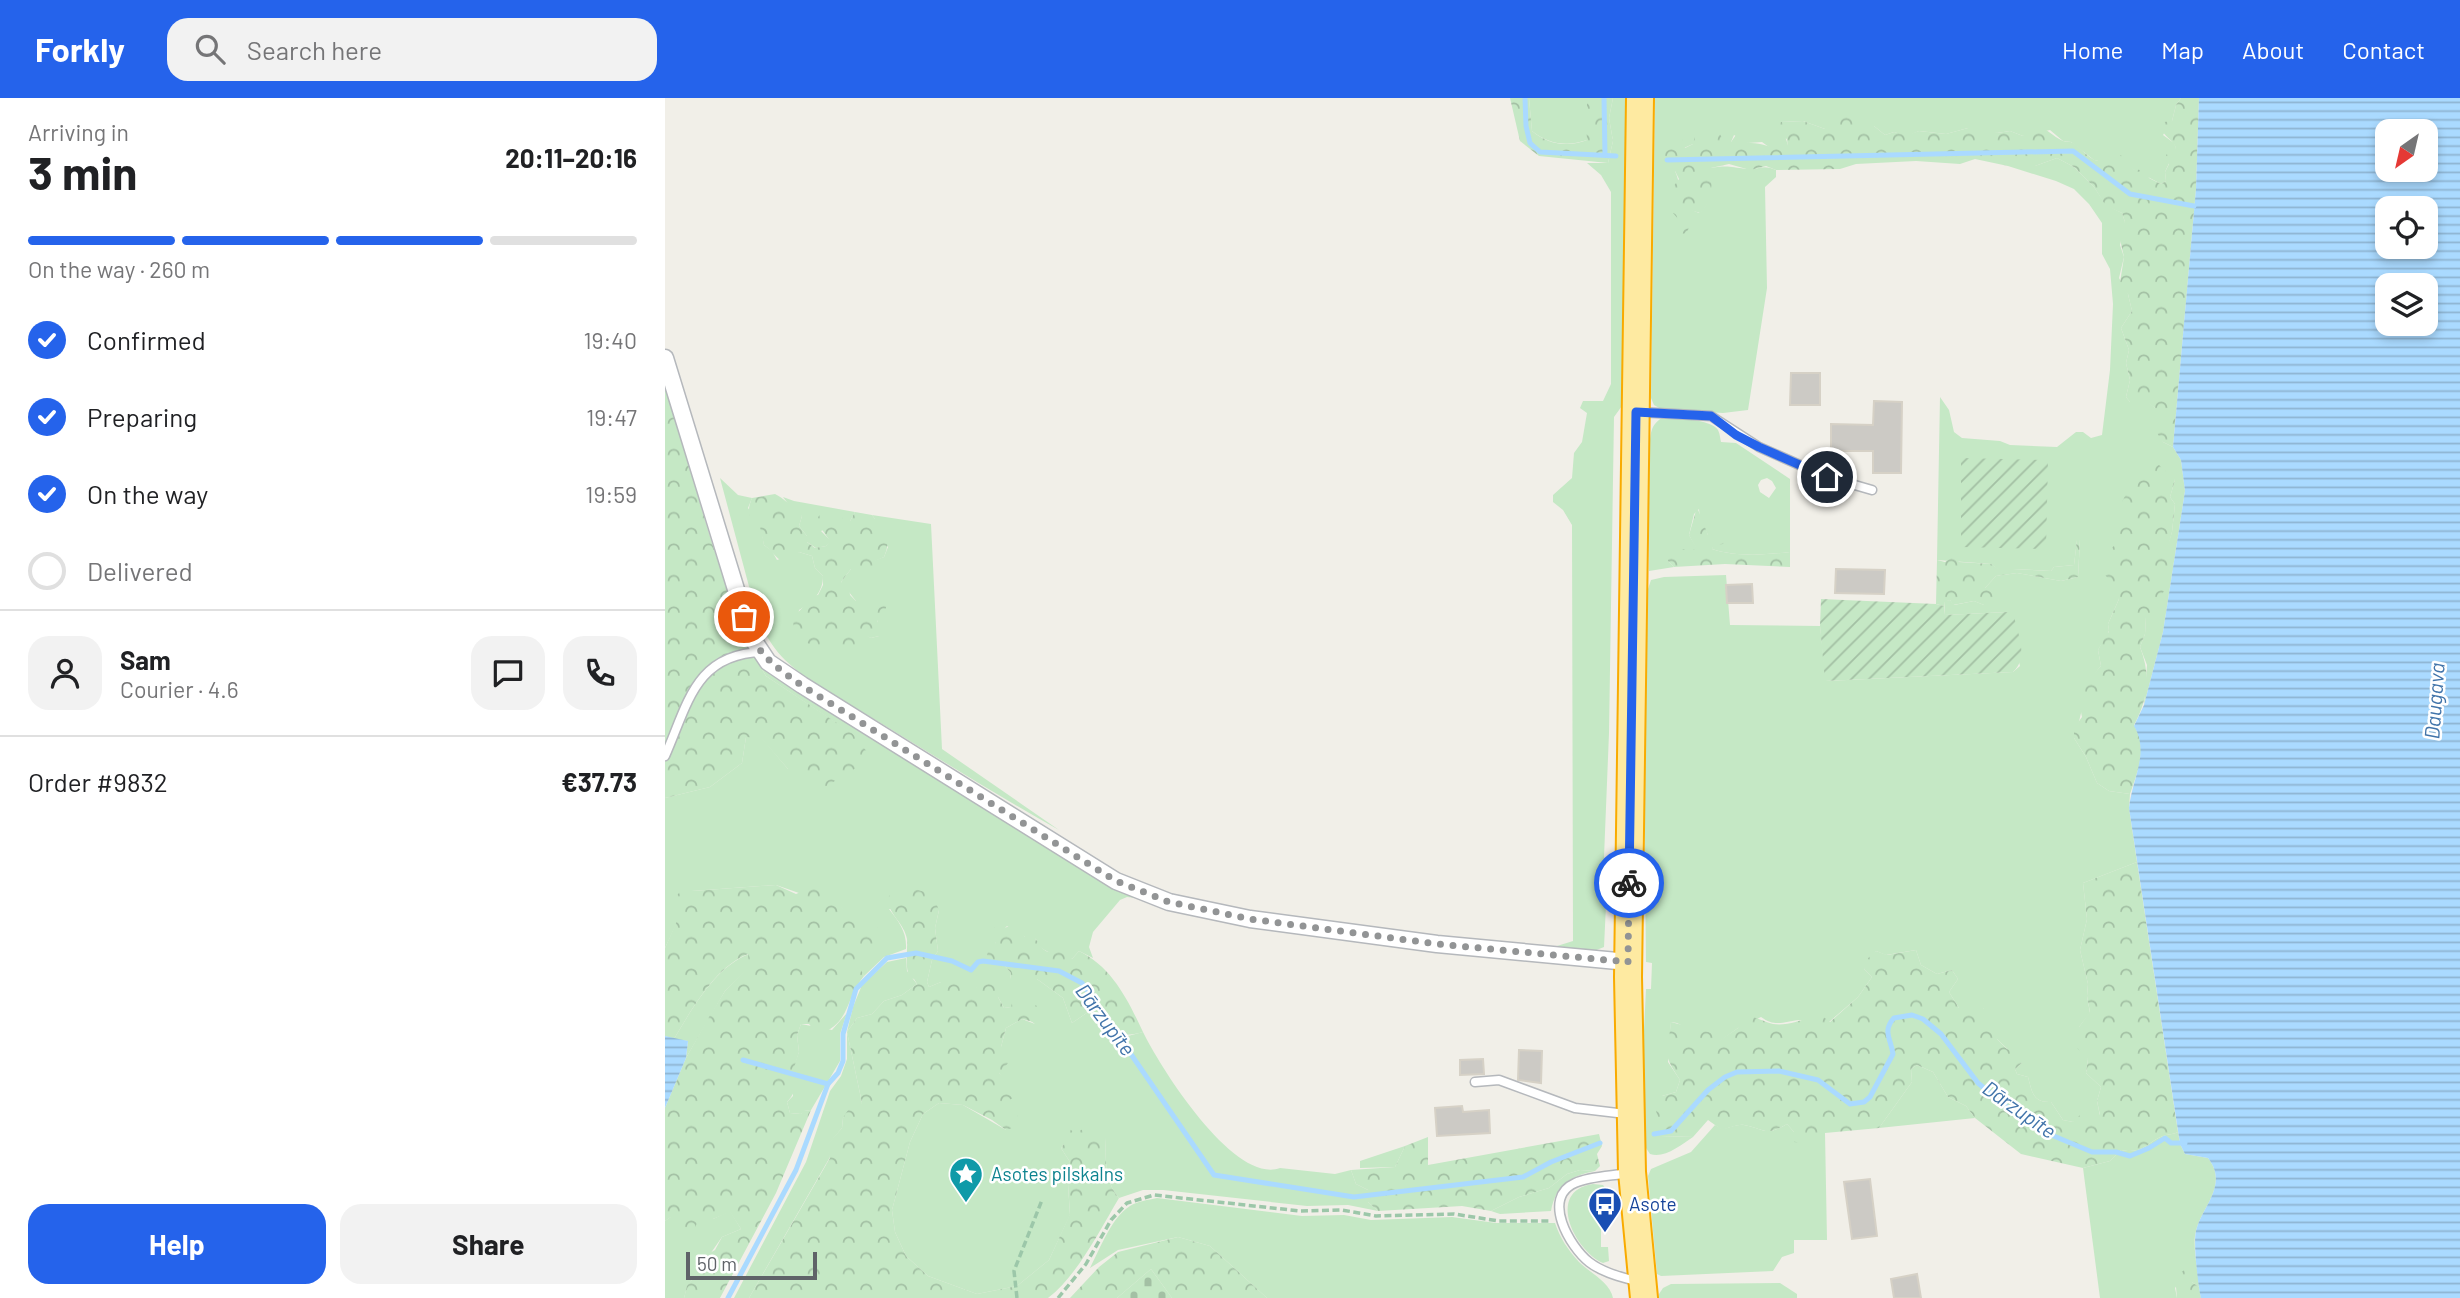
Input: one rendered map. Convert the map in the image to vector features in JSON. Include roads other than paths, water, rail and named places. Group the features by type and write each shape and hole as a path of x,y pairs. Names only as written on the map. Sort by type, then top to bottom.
{"highway":[{"path":"1640,98 1628,962 1629,1114 1643,1290"}],"street":[{"path":"665,358 750,635 768,662 801,685 1116,881 1169,902 1250,919 1423,943 1628,962"}],"lane":[{"path":"1636,412 1711,416 1736,435 1759,447 1827,477 1872,490"},
{"path":"665,756 695,687 703,675 725,658 762,652"},
{"path":"1475,1082 1499,1080 1575,1108 1629,1114"},
{"path":"1632,1172 1570,1185 1561,1199 1562,1221 1572,1244 1588,1262 1643,1290"}],"water":[{"name":"Daugava","path":"2199,98 2460,98 2460,1298 2201,1298 2195,1237 2212,1195 2216,1177 2208,1158 2185,1154 2180,1144 2129,808 2140,756 2139,736 2134,726 2144,705 2163,632 2185,491 2181,460 2173,447 2196,189"},
{"path":"665,1036 688,1041 686,1058 665,1108"}],"waterway":[{"path":"1525,98 1530,143 1540,152 1616,156"},
{"path":"1604,98 1605,155"},
{"path":"1667,160 2073,151 2130,194 2194,206"},
{"name":"Dārzupīte","path":"728,1298 796,1170 828,1084 838,1073 843,1061 843,1034 856,989 887,958 916,953 952,961 971,970 978,962 983,961 1059,971 1082,983 1214,1175 1354,1197 1523,1177 1551,1162 1600,1143"},
{"name":"Dārzupīte","path":"1654,1134 1671,1131 1708,1090 1737,1072 1779,1071 1818,1080 1850,1104 1864,1102 1870,1097 1893,1054 1888,1035 1890,1023 1894,1018 1912,1015 1923,1019 1941,1034 1978,1083 2024,1121 2049,1134 2092,1152 2116,1152 2130,1156 2165,1138 2171,1143 2185,1143"},
{"path":"743,1060 828,1084"}],"place":[{"name":"Asotes pilskalns","path":"966,1204"},
{"name":"Asote","path":"1605,1234"}]}
